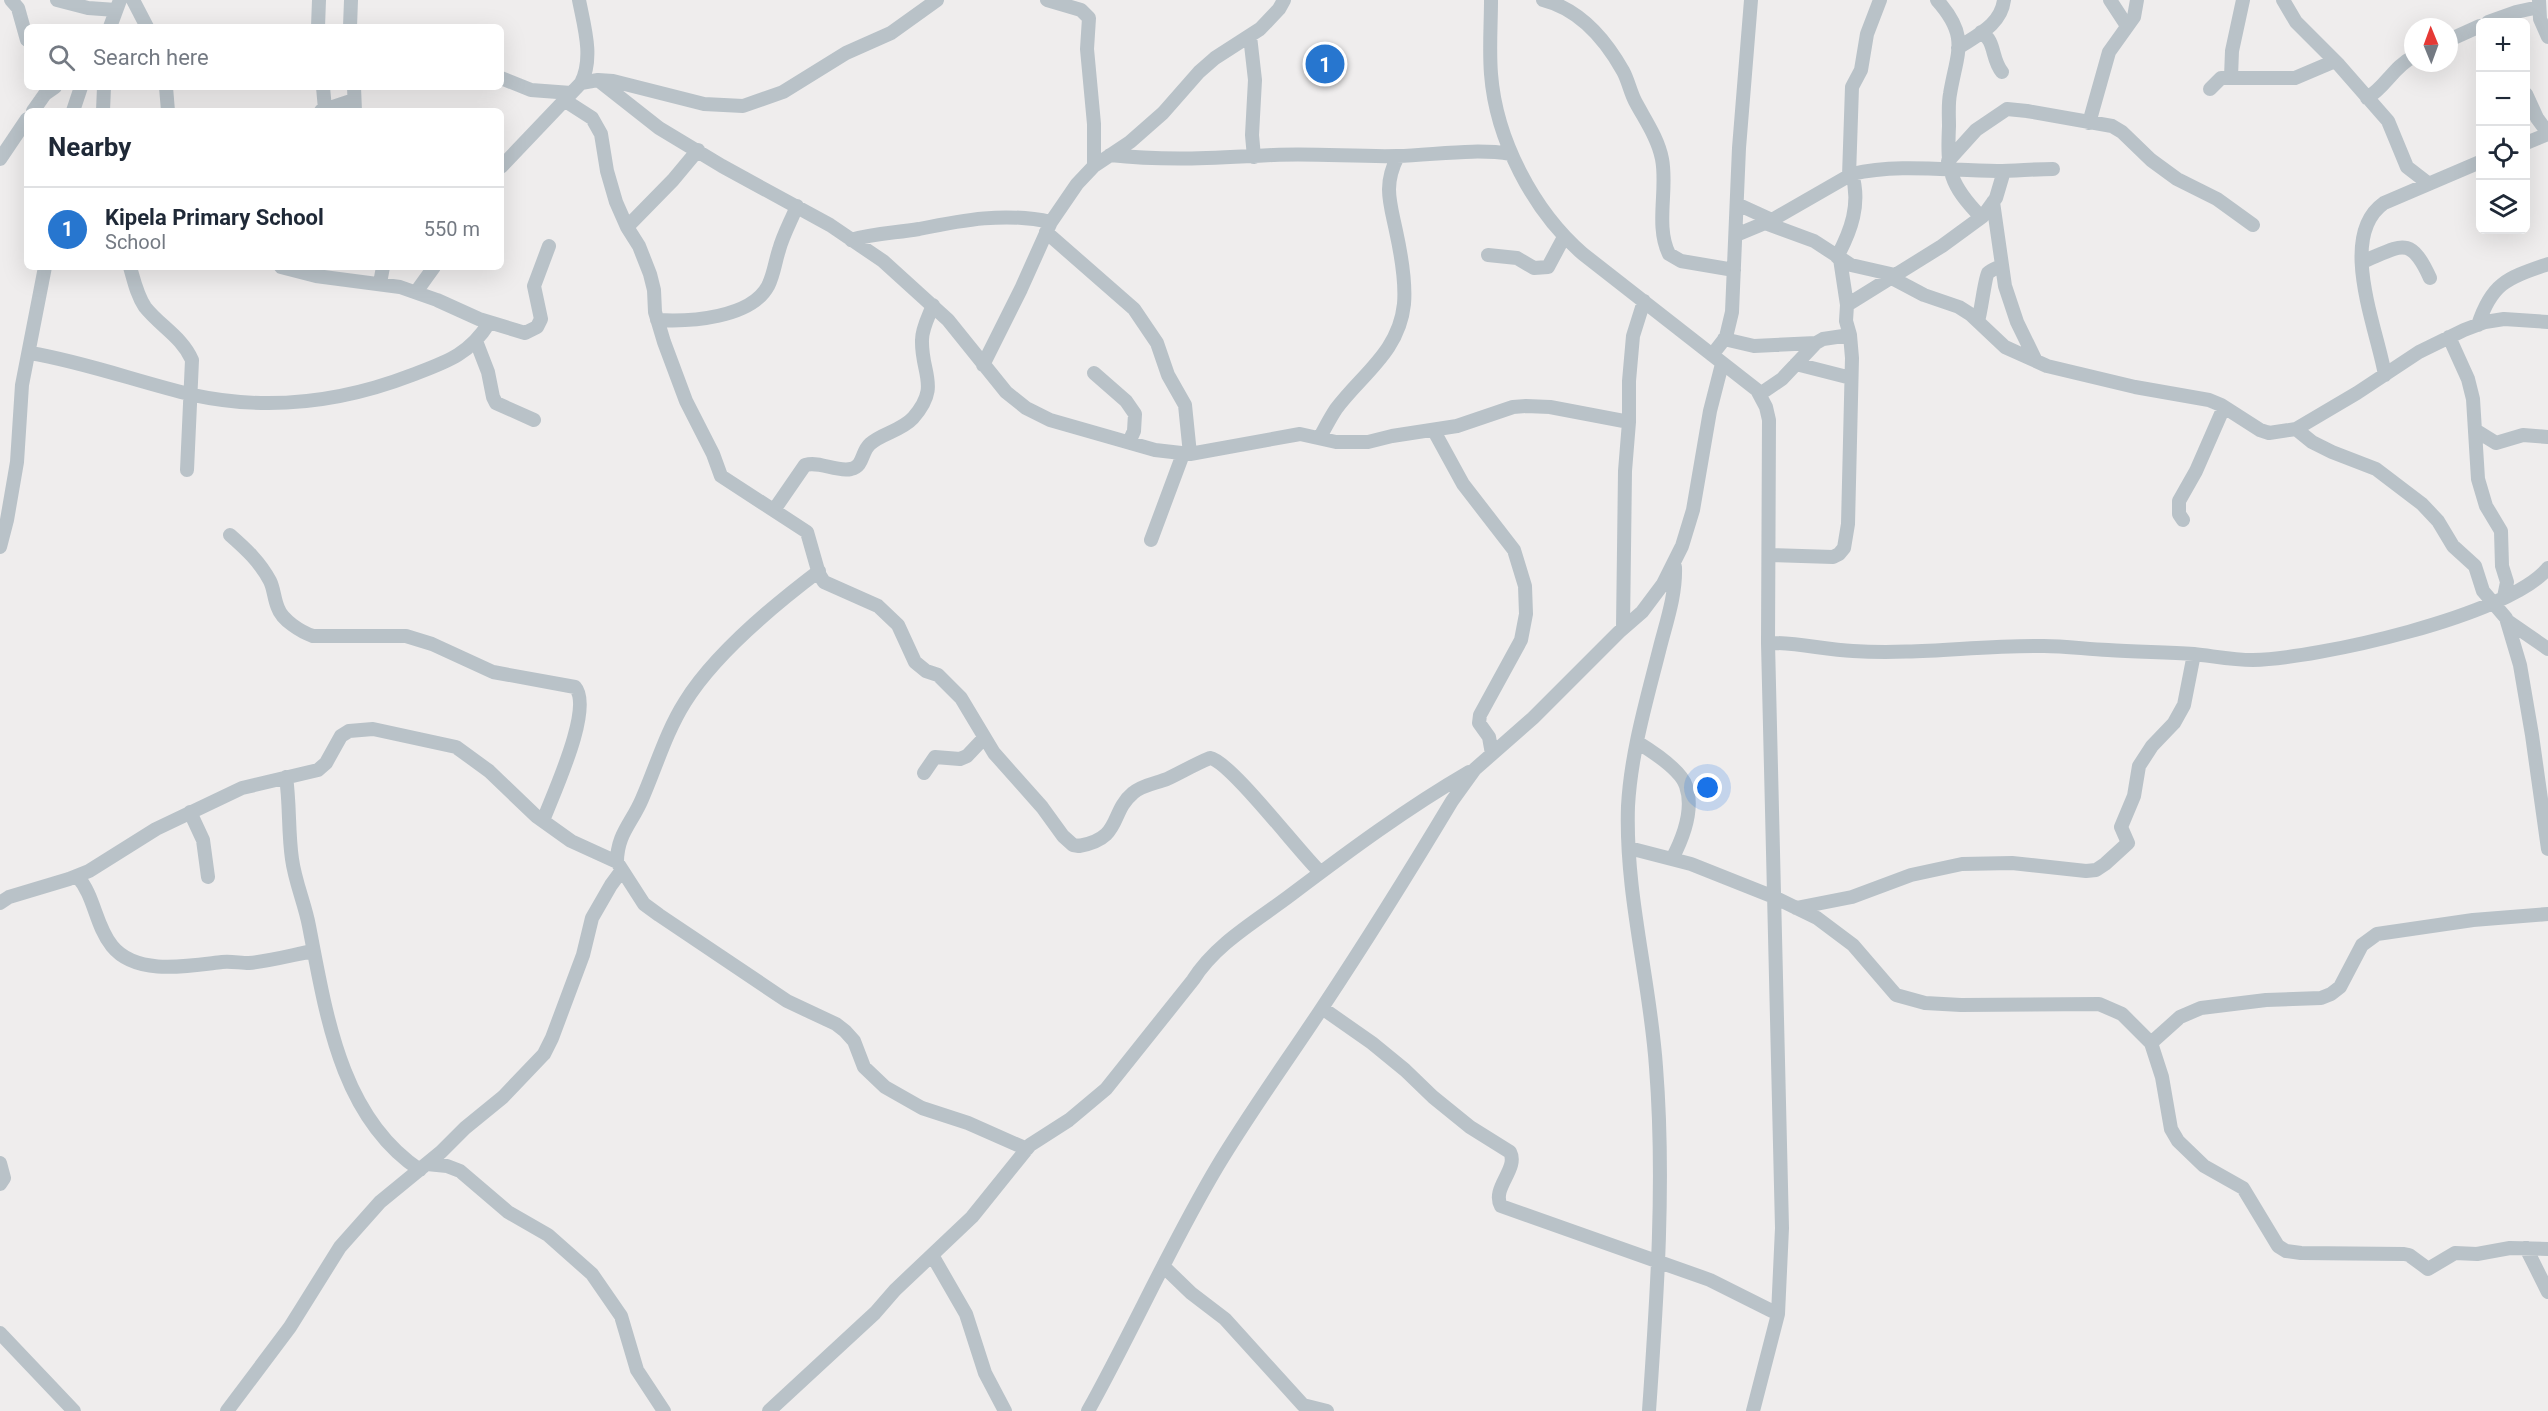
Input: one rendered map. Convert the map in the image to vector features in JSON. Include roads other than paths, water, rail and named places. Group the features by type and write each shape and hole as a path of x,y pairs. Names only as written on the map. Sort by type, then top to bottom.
{"street":[{"path":"11,0 18,8 24,29"},
{"path":"57,0 88,8 118,5 111,24"},
{"path":"133,0 145,24"},
{"path":"318,24 319,0"},
{"path":"350,24 351,0"},
{"path":"504,164 581,83 585,76 587,58 579,0"},
{"path":"581,83 600,80 643,87 704,104 743,106 783,92 846,53 891,33 937,0"},
{"path":"1047,0 1082,10 1089,18 1087,49 1094,124 1094,166"},
{"path":"983,365 1022,289 1048,227 1068,195 1094,166 1164,112 1201,70 1250,36 1284,0"},
{"path":"1491,0 1491,73 1500,126 1511,153 1541,205 1564,237 1613,279 1760,394 1769,420 1768,643 1782,1228 1778,1314 1753,1411"},
{"path":"1543,0 1567,9 1585,22 1623,72 1634,99 1657,141 1662,158 1664,237 1669,254 1681,261 1734,270"},
{"path":"769,1411 875,1313 984,1203 1027,1149 1092,1103 1106,1089 1194,980 1202,966 1216,953 1320,872 1475,768 1533,718 1651,602 1674,561 1693,510 1717,359 1732,312 1751,0"},
{"path":"1769,555 1833,557 1844,548 1849,504 1852,358 1839,258 1851,226 1857,198 1850,175 1852,87 1861,70 1868,34 1880,0"},
{"path":"1936,0 1949,13 1955,25 1958,48 1957,68 1949,95 1948,165 1961,197 1981,217"},
{"path":"1958,48 1997,19 2004,0"},
{"path":"2110,0 2127,26"},
{"path":"2089,123 2109,52 2137,11 2137,0"},
{"path":"2231,77 2232,51 2243,0"},
{"path":"2283,0 2296,22 2335,61 2391,126 2407,167 2429,184"},
{"path":"2501,18 2539,3 2540,19 2548,37"},
{"path":"2458,36 2476,28"},
{"path":"1981,32 1992,42 1995,64 2002,72"},
{"path":"1250,36 1255,80 1252,135 1254,157"},
{"path":"587,58 600,80 659,128 796,206 883,261 948,320 1006,392 1026,408 1050,420 1155,450 1186,454 1300,434 1347,443 1434,431 1526,405 1550,406 1629,422"},
{"path":"2210,89 2221,78 2295,78 2335,61"},
{"path":"2367,98 2383,87 2404,63"},
{"path":"504,79 531,90 567,97 592,118 598,128 612,187 627,227 639,246 650,274 657,320 686,401 713,454 721,476 807,532 824,582 878,606 898,625 915,662 926,671 938,675 961,698 984,738 1042,807 1063,836 1073,845 1079,846 1092,842 1111,831 1122,806 1137,789 1166,779 1210,758 1219,762 1236,777 1320,872"},
{"path":"35,108 51,90"},
{"path":"74,108 80,90"},
{"path":"103,108 104,90"},
{"path":"166,90 168,108"},
{"path":"323,90 323,108"},
{"path":"329,108 354,99"},
{"path":"2530,103 2548,133 2530,141"},
{"path":"1948,165 1976,130 2007,109 2112,126 2122,132 2151,160 2177,178 2217,199 2253,225"},
{"path":"0,159 24,123"},
{"path":"627,227 673,180 698,150"},
{"path":"1110,155 1140,159 1275,155 1398,156 1470,152 1511,153"},
{"path":"1320,437 1337,408 1381,359 1398,326 1404,305 1404,287 1396,230 1388,202 1391,170 1398,156"},
{"path":"2385,375 2370,312 2362,262 2362,236 2373,211 2384,203 2476,164"},
{"path":"1736,235 1769,222 1850,175 1874,170 1948,165 2004,171 2053,169"},
{"path":"1846,305 1942,246 1981,217 1993,202 2004,171"},
{"path":"1993,202 2001,266 2011,307 2036,361"},
{"path":"1737,204 1769,222 1814,241 1839,258 1863,269 1893,276 1924,295 1959,307 1978,321 2005,347 2036,361 2064,372 2209,400 2260,430 2269,432 2296,429 2420,352 2478,325 2519,318 2548,322"},
{"path":"657,320 707,318 750,306 758,300 769,285 779,250 796,206"},
{"path":"851,240 878,232 904,231 987,217 1037,219 1134,309 1157,343 1168,375 1185,405 1186,454 1151,540"},
{"path":"1488,255 1517,258 1534,268 1548,267 1564,237"},
{"path":"300,270 316,276 380,283 416,292 489,323 518,333 525,333 537,327 541,319 534,286 549,246"},
{"path":"2362,262 2397,247 2406,247 2415,251 2430,278"},
{"path":"2478,325 2485,305 2495,289 2508,280 2548,264"},
{"path":"1978,321 1988,273 2001,266"},
{"path":"0,547 17,462 22,385 44,270"},
{"path":"131,270 138,295 188,351 193,368 187,470"},
{"path":"380,283 382,270"},
{"path":"416,292 432,270"},
{"path":"1623,628 1625,471 1629,422 1629,381 1633,336 1644,301"},
{"path":"774,510 805,465 813,463 851,469 860,463 870,444 902,428 912,420 926,398 928,374 922,331 933,305"},
{"path":"30,353 64,359 192,394 235,401 326,400 398,381 445,363 476,341 489,323"},
{"path":"1760,394 1782,379 1816,343 1823,339 1850,335"},
{"path":"2449,337 2468,379 2473,399 2479,489 2501,531 2502,566 2507,582 2499,599"},
{"path":"1724,339 1754,345 1816,343"},
{"path":"476,341 488,372 496,403 534,420"},
{"path":"1796,364 1851,378"},
{"path":"1094,373 1126,401 1135,414 1134,431 1129,442"},
{"path":"2183,520 2179,514 2179,501 2196,471 2224,407"},
{"path":"2296,429 2312,442 2376,470 2422,504 2438,521 2453,546 2475,566 2483,591 2499,599 2509,622 2520,665 2548,849"},
{"path":"2475,430 2496,443 2523,435 2548,437"},
{"path":"1434,431 1463,484 1514,550 1525,586 1526,614 1521,639 1480,715 1479,723 1489,737 1492,754"},
{"path":"230,535 261,566 270,582 281,614 304,633 313,636 412,637 493,672 575,687 579,692 580,701 575,736 543,821"},
{"path":"1649,1411 1660,1154 1656,1063 1642,953 1632,904 1629,848 1631,773 1636,742 1672,599 1674,561"},
{"path":"1768,643 1789,643 1827,650 1856,652 2048,646 2194,654 2249,660 2302,656 2435,625 2531,584 2548,568"},
{"path":"227,1411 290,1327 340,1247 380,1202 424,1167 503,1096 544,1054 583,955 592,918 619,866 618,842 641,802 669,732 700,679 768,612 819,571"},
{"path":"2509,622 2548,649"},
{"path":"1796,908 1852,897 1911,875 1962,864 2012,862 2086,871 2096,870 2128,843 2121,827 2134,796 2139,765 2152,746 2179,717 2188,693 2194,654"},
{"path":"0,903 9,897 77,876 156,829 242,788 318,770 326,763 341,736 349,732 373,729 456,747 489,771 543,821 571,841 619,866 644,904 787,1001 836,1024 845,1031 854,1041 864,1067 885,1087 922,1108 968,1123 1027,1149"},
{"path":"924,773 935,757 960,759 967,756 984,738"},
{"path":"1636,742 1665,762 1686,786 1688,812 1684,832 1672,859"},
{"path":"1088,1411 1145,1305 1186,1220 1251,1112 1322,1008 1475,768"},
{"path":"286,777 292,863 335,1046 354,1090 378,1132 406,1161 424,1167 447,1166 460,1171 508,1212 549,1235 592,1274 621,1316 637,1370 664,1411"},
{"path":"190,812 203,840 208,876"},
{"path":"1629,848 1691,864 1796,908 1838,932 1853,945 1896,995 1906,999 1925,1003 1995,1006 2099,1004 2122,1014 2151,1043 2162,1077 2174,1136 2204,1166 2243,1188 2278,1246 2301,1253 2404,1254 2409,1255 2428,1269 2434,1267 2448,1255 2456,1253 2477,1254 2510,1248 2548,1249"},
{"path":"77,876 90,894 103,932 113,947 140,963 153,966 248,963 313,951"},
{"path":"2151,1043 2180,1017 2201,1008 2266,1000 2321,998 2331,994 2340,987 2362,945 2377,934 2500,917 2548,914"},
{"path":"1322,1008 1372,1043 1405,1070 1433,1098 1470,1127 1510,1152 1512,1164 1498,1199 1501,1206 1710,1281 1778,1314"},
{"path":"0,1163 4,1178 0,1184"},
{"path":"2526,1248 2548,1292"},
{"path":"932,1255 966,1314 985,1373 1005,1411"},
{"path":"1162,1266 1191,1293 1225,1319 1303,1405 1327,1411"},
{"path":"0,1333 74,1411"}],"place":[{"name":"Kipela Primary School","path":"1325,64"}]}
